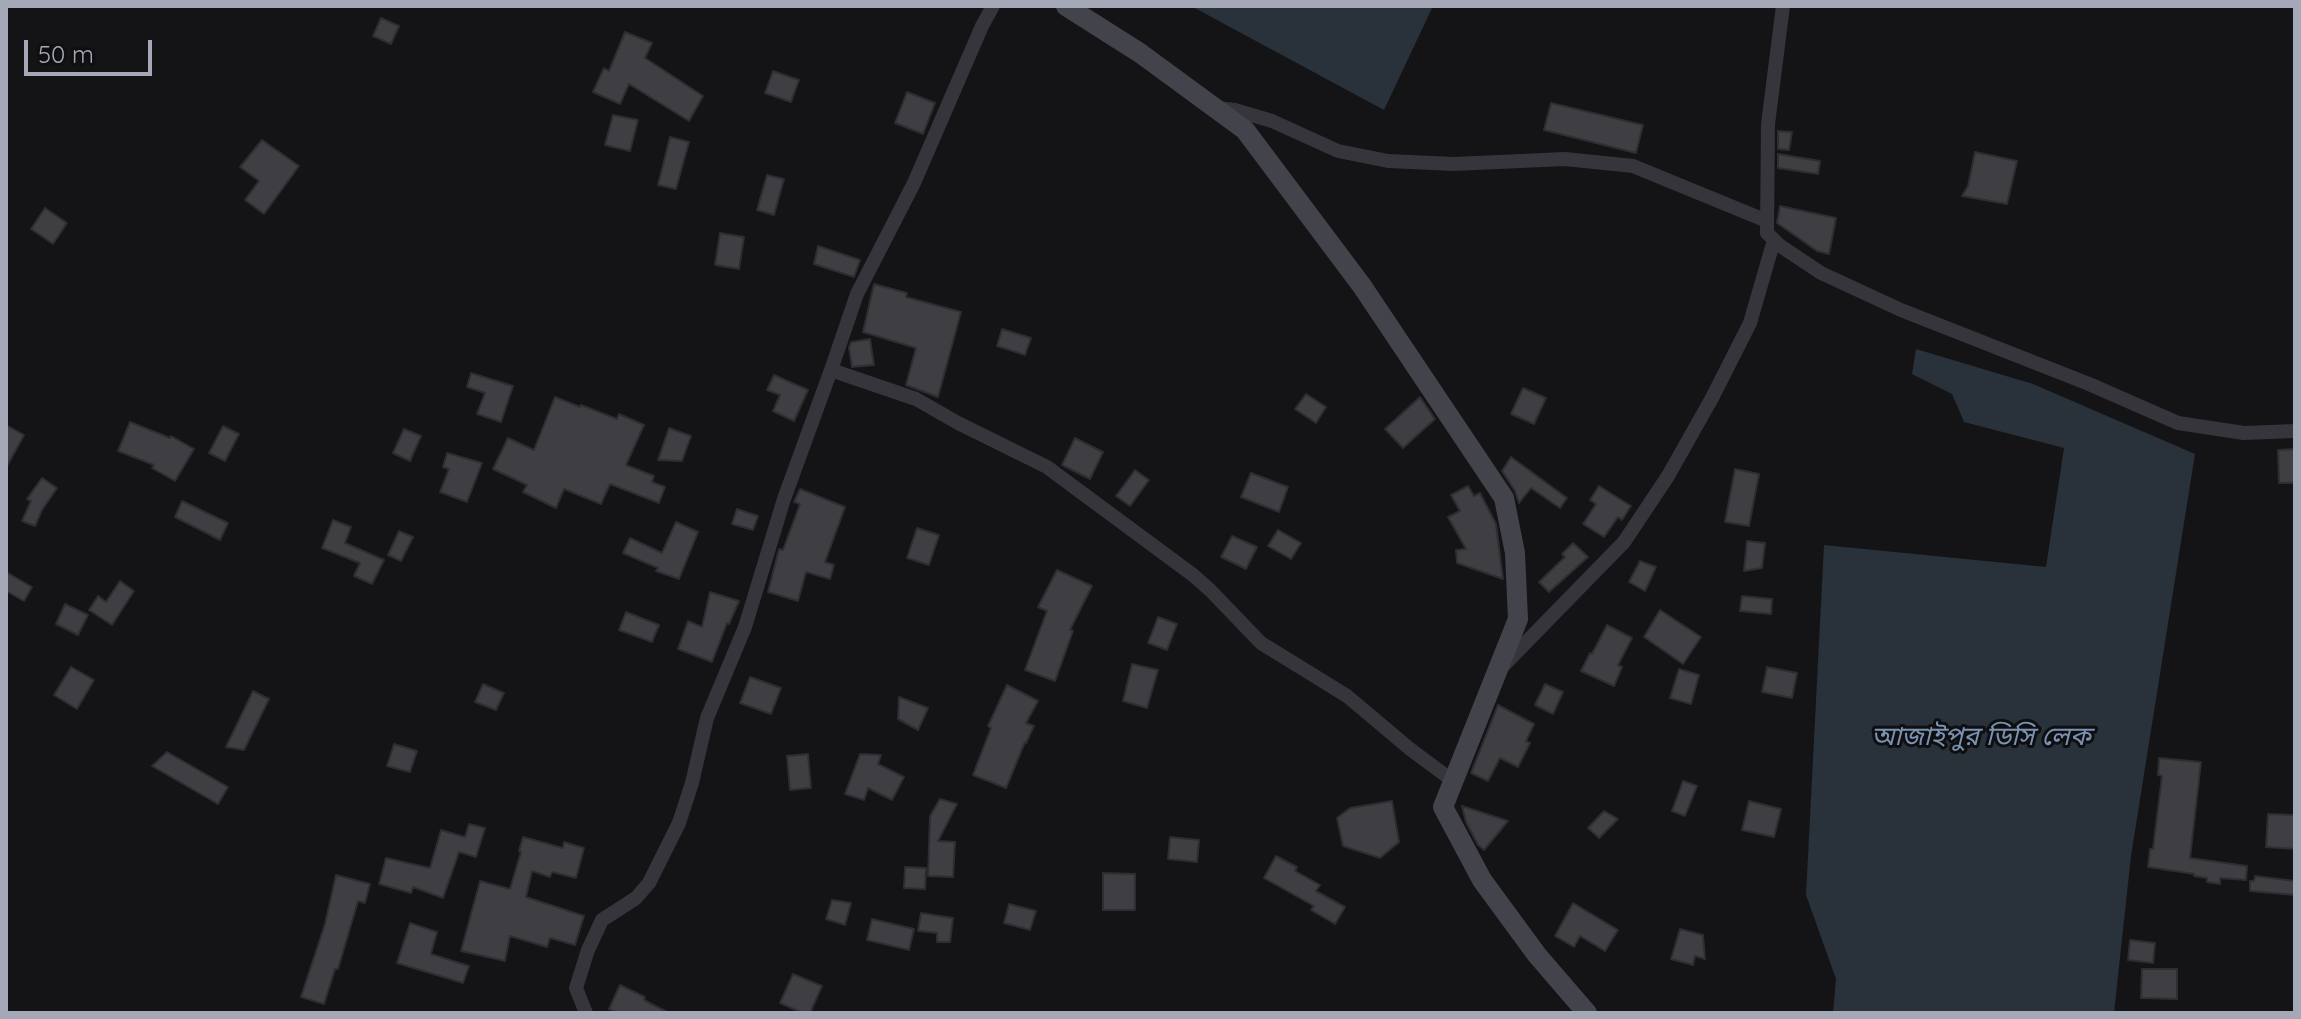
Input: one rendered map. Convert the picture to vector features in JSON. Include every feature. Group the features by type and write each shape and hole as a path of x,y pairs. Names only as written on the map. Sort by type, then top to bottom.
{"street":[{"path":"586,1013 576,988 588,950 602,920 636,898 649,883 679,823 707,718 745,627 784,499 857,294 914,183 993,6"},
{"path":"1066,6 1140,53 1245,130 1353,274 1504,498 1515,553 1518,619 1443,807 1482,880 1537,955 1587,1013"},
{"path":"1783,6 1768,124 1767,233 1774,240 1821,273 1901,310 2089,384 2178,423 2244,433 2295,431"},
{"path":"1215,108 1235,110 1272,121 1338,151 1388,161 1454,164 1565,159 1633,166 1767,221"},
{"path":"1495,674 1624,542 1668,476 1750,323 1774,240"},
{"path":"831,370 916,399 1047,467 1193,575 1261,643 1347,696 1453,781"}],"water":[{"path":"1191,6 1433,6 1384,110"},
{"name":"আজাইপুর ডিসি লেক","path":"1916,349 2033,384 2195,454 2131,856 2114,1013 1833,1013 1836,979 1806,895 1824,545 2046,567 2064,448 1964,422 1952,394 1912,374"}],"building":[{"path":"381,18 399,26 391,44 373,36"},
{"path":"625,32 652,43 645,58 703,96 689,121 629,84 620,104 593,92 604,68 609,71"},
{"path":"773,71 799,80 791,102 765,93"},
{"path":"907,92 935,103 923,134 895,123"},
{"path":"1551,103 1643,125 1636,153 1544,130"},
{"path":"613,115 638,120 630,151 605,145"},
{"path":"1778,131 1792,132 1789,150 1778,149"},
{"path":"670,137 689,142 676,189 658,185"},
{"path":"262,140 299,166 264,214 245,200 259,181 240,167"},
{"path":"1975,152 2017,161 2007,204 1962,196 1968,186"},
{"path":"1778,154 1820,161 1818,174 1778,168"},
{"path":"767,175 784,179 774,215 757,210"},
{"path":"1780,206 1836,218 1829,254 1817,251 1777,223"},
{"path":"45,208 67,223 53,244 31,229"},
{"path":"720,233 744,237 739,269 715,265"},
{"path":"818,246 860,260 854,277 814,264"},
{"path":"874,284 907,293 906,297 961,312 938,397 906,385 916,348 863,332"},
{"path":"1002,329 1031,338 1025,355 997,346"},
{"path":"870,339 874,365 852,367 851,342"},
{"path":"471,373 513,386 501,422 477,414 485,393 467,387"},
{"path":"774,375 808,390 794,421 773,411 780,395 767,390"},
{"path":"1523,388 1546,398 1534,424 1511,414"},
{"path":"1306,394 1326,407 1316,423 1295,409"},
{"path":"555,397 617,419 619,414 644,425 626,465 654,476 652,482 665,487 659,503 610,484 601,504 564,489 556,508 523,492 527,485 493,469 508,438 534,450"},
{"path":"1420,397 1435,419 1403,448 1385,429"},
{"path":"130,422 171,436 194,449 175,481 152,468 154,465 118,451"},
{"path":"6,425 24,435 6,468"},
{"path":"223,426 239,434 225,461 209,453"},
{"path":"669,428 691,436 682,461 658,460"},
{"path":"404,429 421,436 410,461 393,453"},
{"path":"1075,438 1103,452 1090,479 1062,465"},
{"path":"2295,449 2295,483 2279,483 2278,450"},
{"path":"447,453 482,463 467,502 440,492 449,469 443,467"},
{"path":"1511,457 1567,498 1560,508 1531,488 1519,503 1502,471"},
{"path":"1735,469 1759,474 1749,526 1725,522"},
{"path":"1135,470 1149,480 1130,506 1116,496"},
{"path":"1251,473 1288,487 1279,512 1241,497"},
{"path":"42,478 57,488 35,526 22,521 31,501 27,499"},
{"path":"1468,486 1474,496 1480,493 1496,524 1503,579 1457,563 1456,550 1466,549 1448,517 1460,511 1451,495"},
{"path":"1599,486 1631,506 1622,520 1618,517 1604,537 1583,524 1596,504 1590,500"},
{"path":"800,489 845,507 825,562 834,565 830,579 806,572 798,601 768,592 779,549 783,550 800,504 794,502"},
{"path":"182,501 228,523 220,540 175,517"},
{"path":"737,509 758,516 753,530 732,524"},
{"path":"333,520 351,527 345,543 384,560 372,584 354,576 360,563 322,548"},
{"path":"676,522 698,532 679,579 656,571 658,568 623,553 630,538 662,553"},
{"path":"917,528 939,535 929,565 907,558"},
{"path":"1278,530 1301,543 1291,559 1268,546"},
{"path":"399,531 413,537 401,561 388,555"},
{"path":"1232,536 1257,547 1246,569 1221,557"},
{"path":"1747,541 1765,543 1762,568 1744,571"},
{"path":"1573,543 1588,557 1549,592 1539,582 1565,557 1562,554"},
{"path":"1640,561 1656,567 1645,591 1629,582"},
{"path":"1057,570 1092,586 1070,630 1073,631 1055,681 1025,670 1047,611 1038,607"},
{"path":"6,572 32,587 24,601 6,591"},
{"path":"120,581 134,591 112,625 89,610 98,596 106,602"},
{"path":"710,592 739,601 712,662 678,649 688,621 702,627"},
{"path":"1742,596 1772,599 1771,614 1740,611"},
{"path":"65,604 88,615 78,635 56,624"},
{"path":"1660,610 1701,637 1683,664 1644,637"},
{"path":"626,612 659,625 652,642 619,630"},
{"path":"1158,617 1177,624 1167,650 1148,643"},
{"path":"1607,625 1632,638 1618,665 1622,667 1614,686 1581,671"},
{"path":"1132,664 1158,670 1147,708 1123,701"},
{"path":"71,667 94,680 77,709 54,695"},
{"path":"1767,667 1797,673 1792,698 1762,692"},
{"path":"1679,669 1699,675 1691,704 1670,698"},
{"path":"750,677 781,688 771,714 740,703"},
{"path":"483,684 504,693 496,710 475,702"},
{"path":"1545,684 1563,692 1553,714 1535,705"},
{"path":"1007,685 1038,701 1026,723 1034,726 1006,788 973,775 991,728 988,726"},
{"path":"253,691 269,699 244,750 226,747"},
{"path":"899,697 928,708 918,730 898,719"},
{"path":"1498,705 1534,724 1526,741 1530,743 1518,767 1500,758 1488,781 1471,773"},
{"path":"394,744 417,751 410,772 387,766"},
{"path":"167,752 228,787 218,804 152,766"},
{"path":"808,754 811,788 790,790 787,756"},
{"path":"860,754 881,755 878,764 904,777 892,800 868,788 864,800 845,794"},
{"path":"2159,758 2201,762 2190,858 2247,866 2246,880 2220,878 2220,884 2207,882 2207,878 2194,874 2148,867 2162,776 2158,775"},
{"path":"1683,781 1697,786 1685,816 1672,811"},
{"path":"940,799 957,804 938,841 955,842 953,877 928,876 930,816"},
{"path":"1392,801 1399,842 1380,858 1343,846 1337,818 1350,808"},
{"path":"1749,801 1781,809 1774,837 1742,830"},
{"path":"1462,806 1508,821 1484,850 1466,822"},
{"path":"1604,811 1618,819 1599,838 1588,828"},
{"path":"2268,814 2295,815 2295,849 2266,847"},
{"path":"469,824 485,828 476,857 459,852 443,898 413,887 411,893 379,884 386,858 430,868 441,830 465,837"},
{"path":"523,837 563,848 564,842 584,848 576,878 552,872 550,877 532,871 526,897 584,916 575,945 550,938 547,947 510,936 505,961 461,951 480,881 510,889"},
{"path":"1170,837 1199,840 1197,862 1168,859"},
{"path":"1276,856 1320,885 1316,891 1345,907 1335,924 1311,910 1314,906 1264,878"},
{"path":"905,867 926,868 925,889 904,888"},
{"path":"1103,873 1135,874 1135,910 1103,910"},
{"path":"336,875 370,884 365,903 358,901 324,1004 301,997 325,924"},
{"path":"2255,876 2295,881 2295,895 2250,891 2250,881 2254,881"},
{"path":"832,900 851,903 845,925 826,919"},
{"path":"1573,903 1618,930 1605,951 1580,936 1574,947 1555,936"},
{"path":"1009,904 1036,911 1030,930 1004,923"},
{"path":"921,913 953,918 950,942 937,942 937,933 918,931"},
{"path":"872,919 914,929 909,950 867,940"},
{"path":"410,923 437,932 431,954 469,966 463,983 397,963"},
{"path":"1680,929 1703,935 1705,959 1695,956 1693,965 1671,959"},
{"path":"2130,940 2155,943 2153,963 2128,960"},
{"path":"2142,969 2177,969 2177,999 2141,998"},
{"path":"793,974 822,986 810,1013 780,1003"},
{"path":"620,985 669,1013 618,1013 609,1009"}]}
